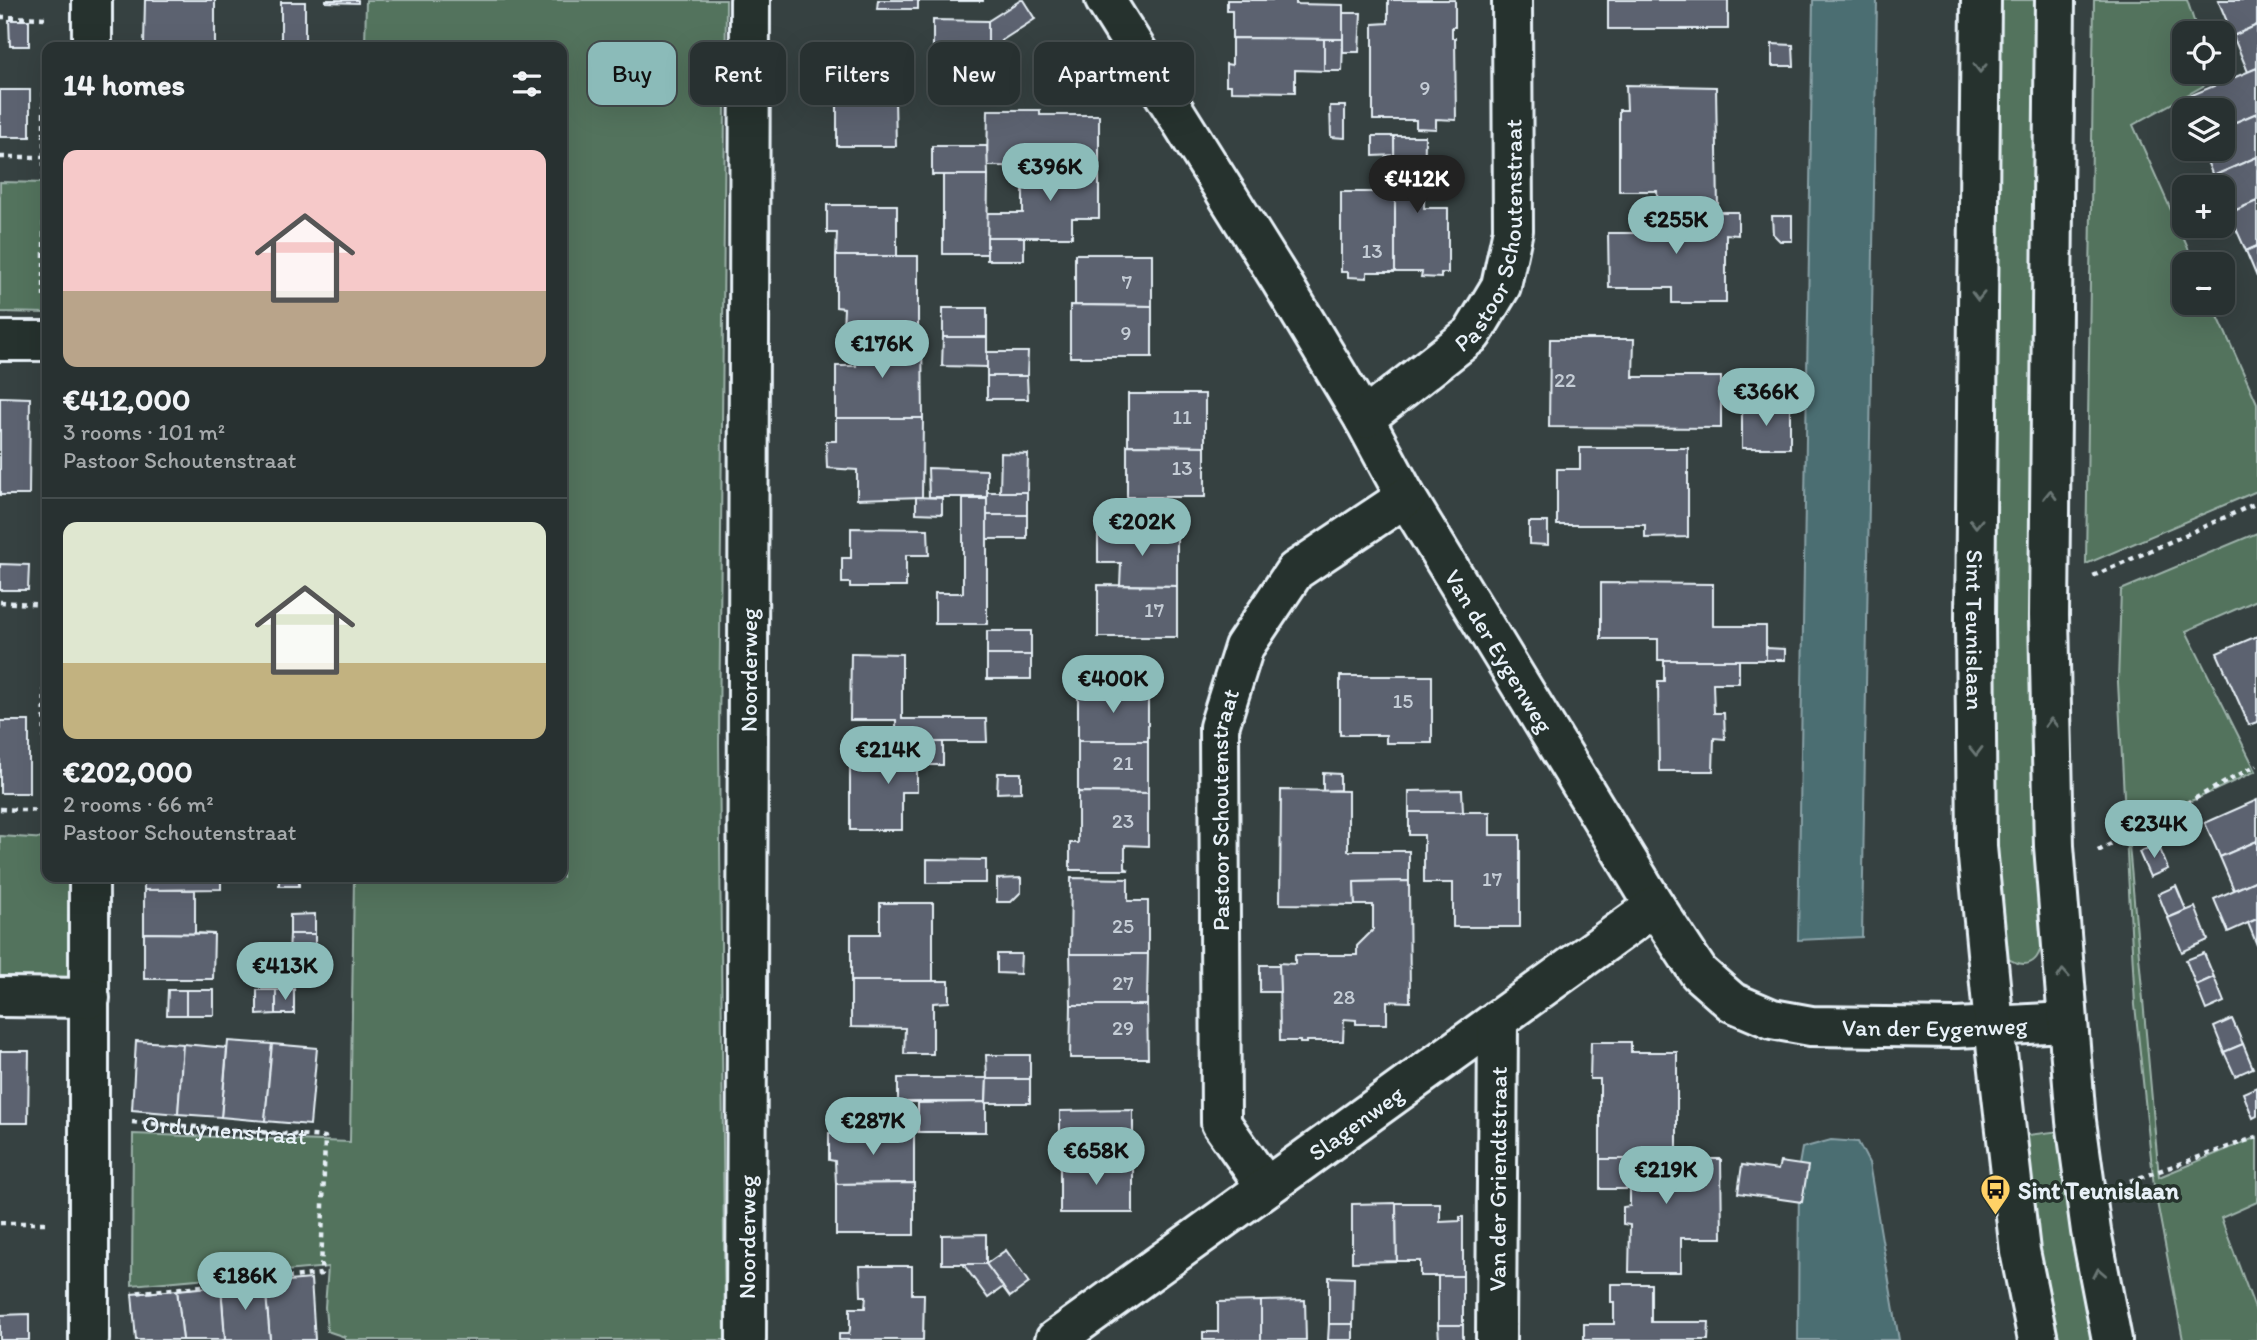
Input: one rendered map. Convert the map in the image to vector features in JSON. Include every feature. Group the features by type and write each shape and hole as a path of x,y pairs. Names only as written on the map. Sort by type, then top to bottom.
{"street":[{"path":"92,0 92,42"},
{"name":"Noorderweg","path":"746,1340 750,0"},
{"name":"Van der Eygenweg","path":"1105,0 1364,419 1406,497 1654,906 1699,973 1732,1002 1772,1019 1811,1026 1994,1026 2066,1022"},
{"name":"Pastoor Schoutenstraat","path":"1364,419 1472,334 1501,286 1513,230 1513,0"},
{"name":"Sint Teunislaan","path":"1981,0 1975,605 1977,834 1994,1026 2020,1251 2038,1340"},
{"path":"2055,0 2049,615 2054,846 2076,1121 2091,1231 2112,1340"},
{"path":"0,341 42,341"},
{"name":"Pastoor Schoutenstraat","path":"1266,1187 1221,1123 1219,727 1244,647 1295,571 1406,497"},
{"path":"89,882 89,1340"},
{"name":"Slagenweg","path":"1055,1340 1654,906"},
{"path":"0,997 90,998"},
{"name":"Van der Griendtstraat","path":"1496,1340 1498,1020"}],"path":[{"path":"44,9 44,18"},
{"path":"0,157 42,157"},
{"path":"2083,581 2257,503"},
{"path":"0,602 42,604"},
{"path":"2088,856 2257,765"},
{"path":"0,809 42,811"},
{"name":"Orduynenstraat","path":"89,1119 326,1138 321,1274 89,1297"},
{"path":"2119,1185 2257,1137"},
{"path":"47,1210 47,1236"}],"green space":[{"path":"366,0 726,0 726,42 690,42 690,105 725,105 719,745 725,1340 345,1340 345,1337 327,1331 325,1307 328,1267 132,1285 133,1134 350,1142 354,882 567,882 567,42 365,42"},
{"path":"1999,0 2040,0 2038,845 2042,939 2035,960 2025,964 2005,957 1995,846 1991,619"},
{"path":"2094,0 2187,0 2194,21 2172,21 2172,84 2207,84 2182,98 2172,98 2172,103 2133,125 2172,212 2172,238 2183,238 2190,252 2172,252 2172,315 2217,315 2257,403 2257,491 2086,564"},
{"path":"0,182 42,183 42,313 0,312"},
{"path":"2257,533 2257,600 2186,631 2256,771 2196,799 2127,823 2159,1177 2257,1137 2257,1202 2221,1218 2257,1314 2257,1340 2183,1340 2154,1186 2135,1005 2118,682 2121,590"},
{"path":"0,836 42,839 42,882 74,882 76,962 68,977 0,976"},
{"path":"2060,1131 2095,1340 2052,1340 2021,1136"}],"water":[{"path":"1813,0 1877,0 1862,937 1798,940"},
{"path":"1831,1140 1858,1142 1869,1163 1899,1340 1798,1340 1799,1165 1802,1148"}],"building":[{"path":"145,0 215,0 215,42 144,42"},
{"path":"358,0 358,3 326,2"},
{"path":"878,0 983,1 918,1 918,9 877,9"},
{"path":"1021,0 1035,19 1002,42 988,42 988,21"},
{"path":"1227,0 1296,0 1296,4 1343,5 1343,39 1232,38 1232,11 1227,11"},
{"path":"1388,0 1455,0 1455,27 1452,27 1452,38 1455,38 1456,120 1436,119 1436,129 1416,128 1416,120 1373,120 1373,24 1388,23"},
{"path":"1608,0 1728,0 1728,29 1608,29"},
{"path":"2218,0 2257,0 2257,25 2235,35 2235,21 2227,21"},
{"path":"281,2 305,2 305,42 281,42"},
{"path":"1343,13 1361,13 1359,52 1343,52"},
{"path":"9,20 29,20 29,46 10,46"},
{"path":"933,20 988,21 988,42 933,42"},
{"path":"2257,25 2257,68 2248,72 2235,35"},
{"path":"1232,38 1324,39 1324,71 1295,70 1295,92 1231,91 1231,85 1226,85 1226,64 1232,65"},
{"path":"1324,39 1343,39 1342,71 1324,71"},
{"path":"1772,44 1793,45 1794,66 1772,66"},
{"path":"2257,68 2257,113 2235,122 2235,98 2185,98 2218,84 2235,84 2235,77"},
{"path":"1626,85 1716,87 1718,211 1658,212 1657,191 1619,191 1619,110 1627,110"},
{"path":"0,90 30,90 30,137 0,137"},
{"path":"837,105 895,105 896,146 837,146"},
{"path":"1330,106 1345,106 1345,138 1331,137"},
{"path":"988,110 1040,110 1040,115 1099,115 1099,167 987,166"},
{"path":"2257,113 2257,157 2213,175 2207,161 2235,161 2235,122"},
{"path":"1373,136 1394,136 1395,155 1373,156"},
{"path":"1394,136 1425,136 1424,208 1448,208 1448,273 1441,273 1441,278 1421,277 1422,272 1395,272"},
{"path":"932,146 987,146 988,175 932,175"},
{"path":"2257,157 2257,201 2235,210 2235,175 2215,175"},
{"path":"1023,166 1099,167 1099,218 1072,218 1072,237 987,237 987,213 1023,213"},
{"path":"943,175 988,175 987,254 943,254"},
{"path":"1341,192 1395,192 1395,272 1367,272 1367,278 1348,277 1348,272 1341,272"},
{"path":"2257,201 2257,246 2246,251 2235,226 2235,210"},
{"path":"827,205 897,205 897,256 836,256 837,233 827,233"},
{"path":"1658,212 1738,212 1738,235 1726,234 1726,303 1672,303 1672,288 1609,288 1608,233 1657,233"},
{"path":"1772,216 1792,216 1792,241 1780,241 1773,234"},
{"path":"987,237 1024,237 1024,260 987,260"},
{"path":"2257,246 2257,277 2246,251"},
{"path":"1075,254 1152,254 1152,306 1075,305"},
{"path":"836,256 918,256 918,329 843,329 844,308 836,307"},
{"path":"1070,305 1152,306 1152,357 1070,357"},
{"path":"943,308 987,308 987,337 943,337"},
{"path":"857,337 922,337 923,418 836,418 836,366 856,366"},
{"path":"943,337 987,337 987,367 942,366"},
{"path":"1550,339 1634,339 1633,377 1721,377 1721,428 1549,427"},
{"path":"987,352 1028,352 1027,376 987,376"},
{"path":"987,376 1027,376 1028,399 987,399"},
{"path":"1128,394 1205,394 1205,446 1128,445"},
{"path":"0,397 30,398 29,495 0,495"},
{"path":"1742,407 1790,407 1790,448 1742,448"},
{"path":"836,418 923,418 922,497 857,499 857,470 827,468 826,441 836,441"},
{"path":"1127,445 1205,446 1205,497 1127,497"},
{"path":"1580,448 1688,448 1688,537 1645,538 1645,525 1557,525 1557,469 1580,469"},
{"path":"1001,453 1028,454 1027,492 1000,492"},
{"path":"928,468 987,470 987,497 929,497"},
{"path":"987,492 1027,492 1027,515 987,515"},
{"path":"916,497 942,498 942,514 916,513"},
{"path":"963,499 987,499 987,624 935,624 935,593 963,593"},
{"path":"987,515 1027,515 1027,539 987,539"},
{"path":"1529,522 1548,522 1548,545 1529,544"},
{"path":"851,528 928,529 929,555 906,555 906,587 850,587 850,583 842,583 842,558 851,558"},
{"path":"1177,534 1177,586 1120,585 1121,563 1098,563 1098,536"},
{"path":"0,564 29,565 28,590 0,590"},
{"path":"1601,583 1713,584 1713,626 1766,626 1766,660 1658,660 1658,639 1601,639"},
{"path":"1098,585 1177,586 1177,637 1098,637"},
{"path":"987,631 1031,631 1031,655 987,655"},
{"path":"2257,636 2257,722 2249,725 2217,653"},
{"path":"1766,648 1785,649 1785,660 1766,660"},
{"path":"851,653 902,654 902,719 986,719 987,742 896,742 896,720 850,720"},
{"path":"987,655 1031,655 1031,679 987,679"},
{"path":"1664,660 1739,660 1739,683 1713,683 1714,713 1724,713 1725,739 1714,738 1713,771 1659,771 1658,681 1664,681"},
{"path":"1340,676 1432,676 1432,743 1386,743 1386,735 1340,735"},
{"path":"1148,688 1148,741 1078,741 1078,689"},
{"path":"0,721 29,721 29,793 0,793"},
{"path":"1078,741 1148,741 1148,793 1078,792"},
{"path":"896,742 943,742 943,765 917,765 917,792 902,792 902,830 850,830 850,764 895,764"},
{"path":"998,773 1021,773 1021,792 997,793"},
{"path":"1323,773 1340,774 1340,790 1323,791"},
{"path":"1281,790 1348,791 1348,851 1409,851 1409,881 1354,882 1355,905 1280,904"},
{"path":"1462,790 1463,812 1409,812 1409,791"},
{"path":"1078,792 1148,793 1148,846 1125,845 1125,868 1129,870 1070,870 1070,843 1078,843"},
{"path":"2257,800 2257,841 2220,857 2205,823"},
{"path":"1409,812 1490,812 1490,835 1520,835 1520,927 1453,927 1453,883 1424,883 1424,835 1409,835"},
{"path":"2257,841 2257,880 2234,890 2220,857"},
{"path":"2158,844 2168,869 2150,877 2139,852"},
{"path":"927,859 986,860 986,883 927,883"},
{"path":"1021,878 1021,892 1011,902 997,902 997,879"},
{"path":"1071,878 1128,879 1128,901 1148,901 1148,954 1070,954"},
{"path":"2257,880 2257,919 2228,932 2214,899"},
{"path":"1409,881 1410,1002 1387,1001 1387,1024 1356,1024 1356,1020 1344,1019 1343,1041 1280,1041 1279,963 1295,964 1295,955 1357,955 1357,946 1373,930 1373,905 1355,905 1354,882"},
{"path":"144,882 221,882 221,889 144,890"},
{"path":"279,882 299,882 299,886 279,886"},
{"path":"2176,886 2186,910 2168,918 2158,894"},
{"path":"144,890 195,890 195,933 214,934 144,933"},
{"path":"880,903 933,903 933,981 851,981 851,934 880,934"},
{"path":"2195,907 2208,940 2182,952 2168,918"},
{"path":"315,914 315,934 290,934 290,915"},
{"path":"2257,919 2257,945 2248,923"},
{"path":"144,933 214,934 213,979 144,979"},
{"path":"290,934 315,934 315,954 289,954"},
{"path":"2204,953 2214,977 2196,985 2186,960"},
{"path":"997,954 1021,954 1020,974 997,973"},
{"path":"1070,954 1148,954 1147,1005 1071,1005"},
{"path":"1260,965 1279,965 1280,992 1260,992"},
{"path":"2214,977 2224,1002 2206,1010 2196,985"},
{"path":"851,981 949,981 949,1002 933,1003 933,1054 904,1054 905,1028 851,1027"},
{"path":"294,989 294,1014 276,1014 276,990"},
{"path":"168,990 186,990 186,1015 167,1015"},
{"path":"186,990 214,990 214,1015 186,1015"},
{"path":"257,990 276,990 276,1014 257,1015"},
{"path":"1071,1005 1147,1005 1148,1058 1070,1058"},
{"path":"2232,1019 2243,1044 2224,1052 2214,1027"},
{"path":"136,1041 183,1044 178,1114 132,1110"},
{"path":"228,1041 272,1044 265,1121 221,1117"},
{"path":"1591,1042 1631,1042 1631,1052 1677,1052 1677,1159 1600,1159 1600,1079 1590,1079"},
{"path":"183,1044 227,1048 221,1117 178,1114"},
{"path":"272,1044 317,1048 310,1125 265,1121"},
{"path":"2243,1044 2253,1068 2235,1076 2224,1052"},
{"path":"0,1051 29,1051 28,1123 0,1123"},
{"path":"986,1055 1030,1055 1030,1079 987,1079"},
{"path":"898,1078 987,1078 986,1102 898,1102"},
{"path":"987,1079 1030,1079 1030,1103 986,1103"},
{"path":"2257,1087 2257,1116 2253,1118 2243,1093"},
{"path":"986,1102 986,1132 918,1132 918,1103"},
{"path":"1133,1110 1133,1162 1060,1162 1060,1111"},
{"path":"914,1131 914,1183 836,1184 835,1161 829,1160 829,1133"},
{"path":"1600,1159 1721,1159 1722,1238 1681,1238 1681,1272 1629,1272 1630,1225 1623,1224 1623,1207 1630,1206 1630,1189 1600,1189"},
{"path":"1060,1162 1133,1162 1133,1213 1060,1213"},
{"path":"1780,1162 1808,1166 1802,1202 1738,1193 1742,1165 1778,1170"},
{"path":"914,1183 914,1235 836,1235 836,1184"},
{"path":"1396,1203 1397,1261 1352,1262 1352,1204"},
{"path":"1396,1203 1440,1203 1440,1222 1460,1221 1460,1217 1463,1217 1463,1276 1420,1276 1420,1261 1397,1261"},
{"path":"986,1234 986,1264 942,1264 942,1235"},
{"path":"1006,1250 1029,1283 1010,1297 986,1264"},
{"path":"963,1264 986,1264 1003,1287 988,1298"},
{"path":"860,1266 912,1266 912,1294 924,1294 923,1340 839,1340 839,1334 849,1334 850,1308 865,1308 866,1296 861,1296"},
{"path":"1438,1276 1463,1276 1463,1325 1438,1325"},
{"path":"1329,1277 1354,1278 1353,1324 1329,1324"},
{"path":"311,1279 315,1340 270,1340 265,1283"},
{"path":"265,1283 270,1340 225,1340 221,1286"},
{"path":"1611,1284 1651,1284 1651,1322 1709,1322 1708,1340 1584,1340 1584,1324 1614,1324"},
{"path":"221,1286 225,1340 183,1340 177,1290"},
{"path":"177,1290 183,1340 136,1340 132,1294"},
{"path":"1305,1300 1306,1340 1261,1340 1261,1301"},
{"path":"1261,1301 1261,1340 1203,1340 1203,1332 1218,1332 1218,1302"},
{"path":"29,1314 29,1340 0,1340 0,1315"},
{"path":"1329,1324 1353,1324 1353,1340 1328,1340"},
{"path":"1438,1325 1463,1325 1463,1340 1439,1340"}],"place":[{"name":"Sint Teunislaan","path":"1995,1217"}]}
